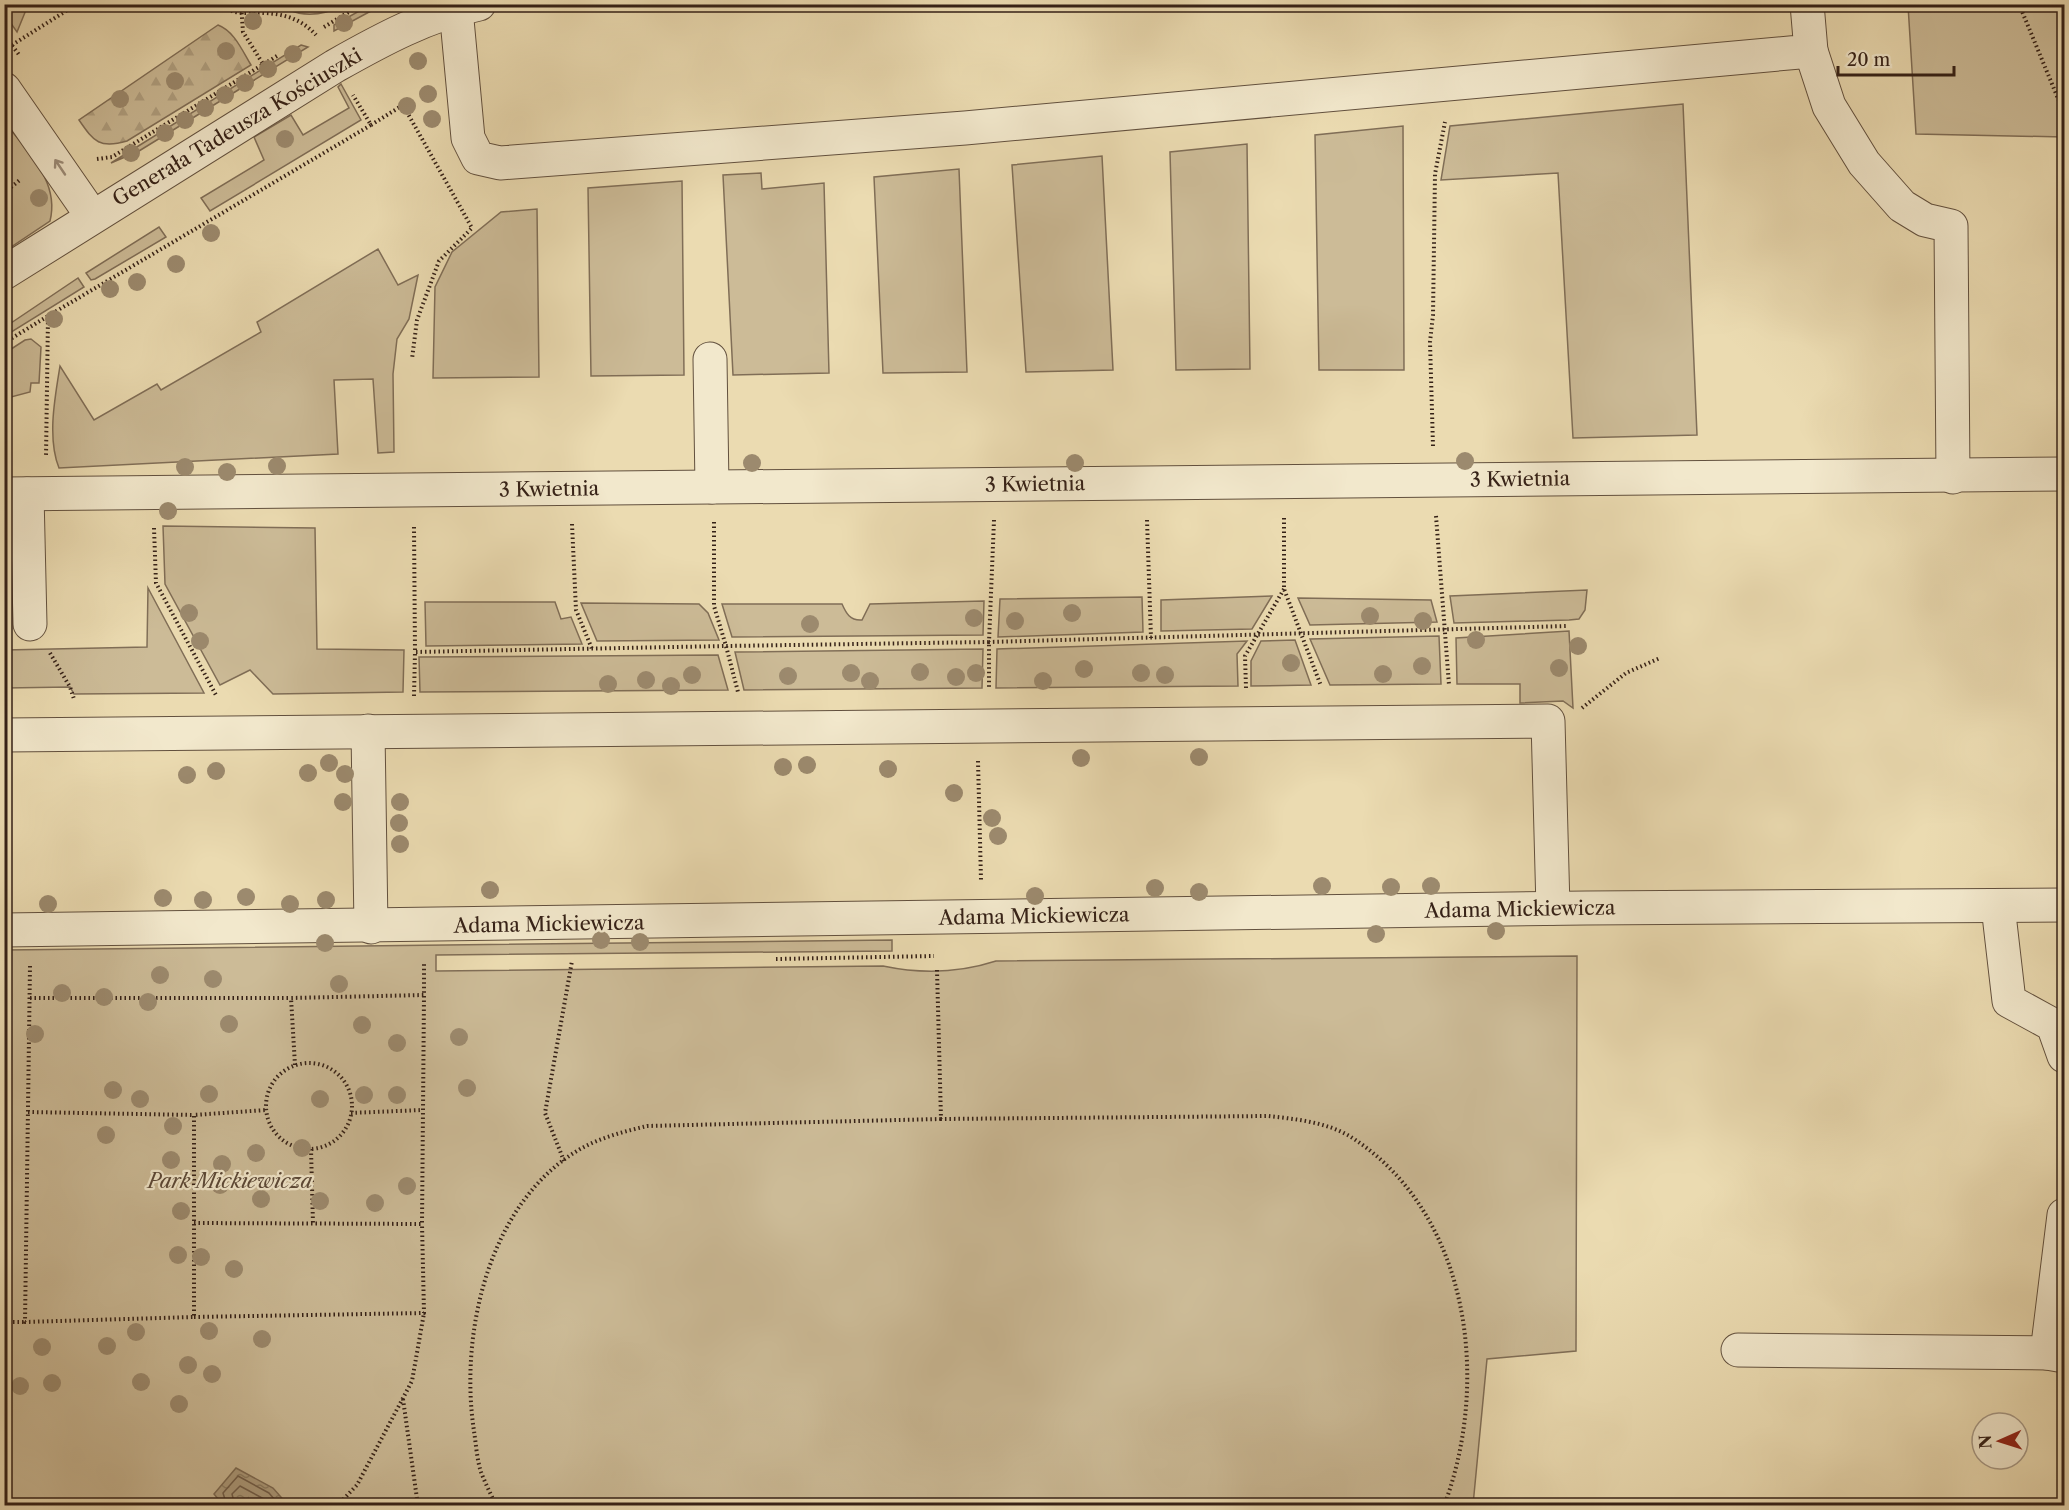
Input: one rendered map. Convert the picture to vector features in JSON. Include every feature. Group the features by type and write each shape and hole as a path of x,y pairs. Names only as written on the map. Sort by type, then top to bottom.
{"street":[{"path":"1807,4 1811,51 1829,106 1864,163 1902,206 1925,220 1951,226 1953,477"},
{"path":"468,7 468,138 478,158 500,163 965,128 1811,51"},
{"name":"Generała Tadeusza Kościuszki","path":"4,273 335,66 392,34 468,7"},
{"path":"4,90 92,216"},
{"path":"710,359 713,502"},
{"name":"3 Kwietnia","path":"16,494 713,502 1434,480 1953,477 2064,474"},
{"path":"16,494 30,624"},
{"path":"4,735 1548,721 1553,908"},
{"path":"368,732 371,927"},
{"name":"Adama Mickiewicza","path":"4,930 371,927 1553,908 2064,904"},
{"path":"1998,906 2009,1001 2053,1025 2064,1056"},
{"path":"1738,1350 2056,1354 2064,1215"}],"path":[{"path":"12,45 77,4"},
{"path":"151,4 187,9 215,7 242,13 259,10 278,12 314,33"},
{"path":"241,4 243,32 263,64"},
{"path":"306,38 362,4"},
{"path":"2019,4 2064,113"},
{"path":"91,158 103,160 112,157 280,54"},
{"path":"335,66 371,125"},
{"path":"1448,85 1445,120 1434,174 1433,315 1430,342 1434,480 1449,684"},
{"path":"4,343 403,105 472,228 439,261 417,320 412,360"},
{"path":"36,460 46,461 48,316"},
{"path":"713,502 714,606 748,728"},
{"path":"1284,508 1284,589 1321,685"},
{"path":"1147,511 1151,638"},
{"path":"572,515 576,610 592,649"},
{"path":"987,515 994,515 988,688"},
{"path":"413,731 414,518"},
{"path":"153,519 156,583 236,732"},
{"path":"1246,686 1245,656 1284,589"},
{"path":"415,652 989,642 1566,626"},
{"path":"1548,735 1626,673 1660,658"},
{"path":"977,726 982,917"},
{"path":"564,1161 545,1113 572,961"},
{"path":"337,1506 357,1485 412,1381 424,1313 422,1224 424,963"},
{"path":"25,1322 30,966"},
{"path":"938,970 941,1119"},
{"path":"30,998 291,998 424,995"},
{"path":"291,998 295,1065"},
{"path":"309,1063 324,1066 337,1073 352,1099 351,1113 339,1137 327,1145 311,1149 287,1144 269,1123 266,1110 272,1083 282,1072 295,1065 309,1063"},
{"path":"28,1112 194,1115 266,1110"},
{"path":"351,1113 423,1110"},
{"path":"194,1115 194,1317"},
{"path":"496,1506 480,1470 472,1414 469,1356 478,1307 493,1258 510,1221 534,1188 564,1161 583,1148 615,1134 647,1125 1268,1116 1310,1122 1349,1136 1358,1142 1383,1162 1412,1191 1436,1230 1459,1294 1466,1351 1465,1416 1456,1474 1444,1506"},
{"path":"311,1149 313,1224"},
{"path":"194,1223 422,1224"},
{"path":"4,1322 424,1313"},
{"path":"403,1398 418,1506"},
{"path":"2057,1506 2064,1495"}],"green space":[{"path":"288,4 344,5 324,13 303,14 289,10"},
{"path":"4,5 28,5 17,32 5,15"},
{"path":"370,5 382,5 334,31 334,25"},
{"path":"1908,5 2064,5 2064,137 1916,134"},
{"path":"218,25 233,36 251,65 127,141 104,144 89,134 79,120"},
{"path":"301,45 308,47 139,151 111,163"},
{"path":"341,84 361,120 210,211 201,198 264,160 254,137 291,115 303,135 349,108 338,87"},
{"path":"1683,104 1697,435 1573,438 1558,173 1441,180 1450,126"},
{"path":"4,121 46,180 52,206 50,221 5,251"},
{"path":"1403,126 1404,370 1319,370 1315,135"},
{"path":"1247,144 1250,369 1176,370 1170,152"},
{"path":"1102,156 1113,370 1026,372 1012,165"},
{"path":"959,169 967,372 883,373 874,177"},
{"path":"761,173 762,189 824,183 829,373 733,375 723,175"},
{"path":"682,181 684,375 591,376 588,188"},
{"path":"537,209 539,377 433,378 435,287 452,252 501,212"},
{"path":"159,227 166,237 95,279 91,280 86,273"},
{"path":"378,249 398,285 418,275 409,319 397,339 393,374 394,452 378,453 373,379 334,380 338,454 59,468 53,444 53,431 54,404 60,366 94,420 157,384 161,390 261,332 257,322"},
{"path":"78,278 84,287 5,336 5,320 8,325"},
{"path":"31,339 41,347 39,383 31,383 30,392 7,398 5,456 5,370 9,367 5,360 5,353 25,340"},
{"path":"163,526 315,528 317,649 404,650 403,692 273,694 250,670 220,685 165,584"},
{"path":"148,588 204,693 74,694 70,687 5,688 5,650 147,647"},
{"path":"1587,590 1585,610 1579,619 1569,620 1454,623 1450,596"},
{"path":"1272,596 1252,629 1161,631 1161,600"},
{"path":"1142,597 1143,632 998,637 1000,599"},
{"path":"1298,598 1431,600 1437,622 1310,625"},
{"path":"984,601 983,635 732,637 722,604 842,604 851,618 862,620 870,604"},
{"path":"425,602 555,602 561,619 571,617 582,644 426,646"},
{"path":"581,603 699,604 708,613 719,640 597,641"},
{"path":"1569,631 1573,708 1563,701 1520,703 1520,684 1457,684 1456,638"},
{"path":"1439,636 1441,684 1330,685 1310,639"},
{"path":"1295,640 1311,685 1251,686 1251,661 1261,641"},
{"path":"1247,641 1237,654 1238,686 996,688 997,649"},
{"path":"983,649 982,688 744,690 735,652"},
{"path":"718,655 728,690 420,692 419,657"},
{"name":"Park Mickiewicza","path":"892,940 892,951 436,955 436,971 883,966 940,971 968,968 996,961 1577,956 1576,1351 1487,1359 1473,1505 5,1505 4,950"}],"water":[{"path":"236,1468 273,1488 288,1505 223,1505 214,1494"}]}
